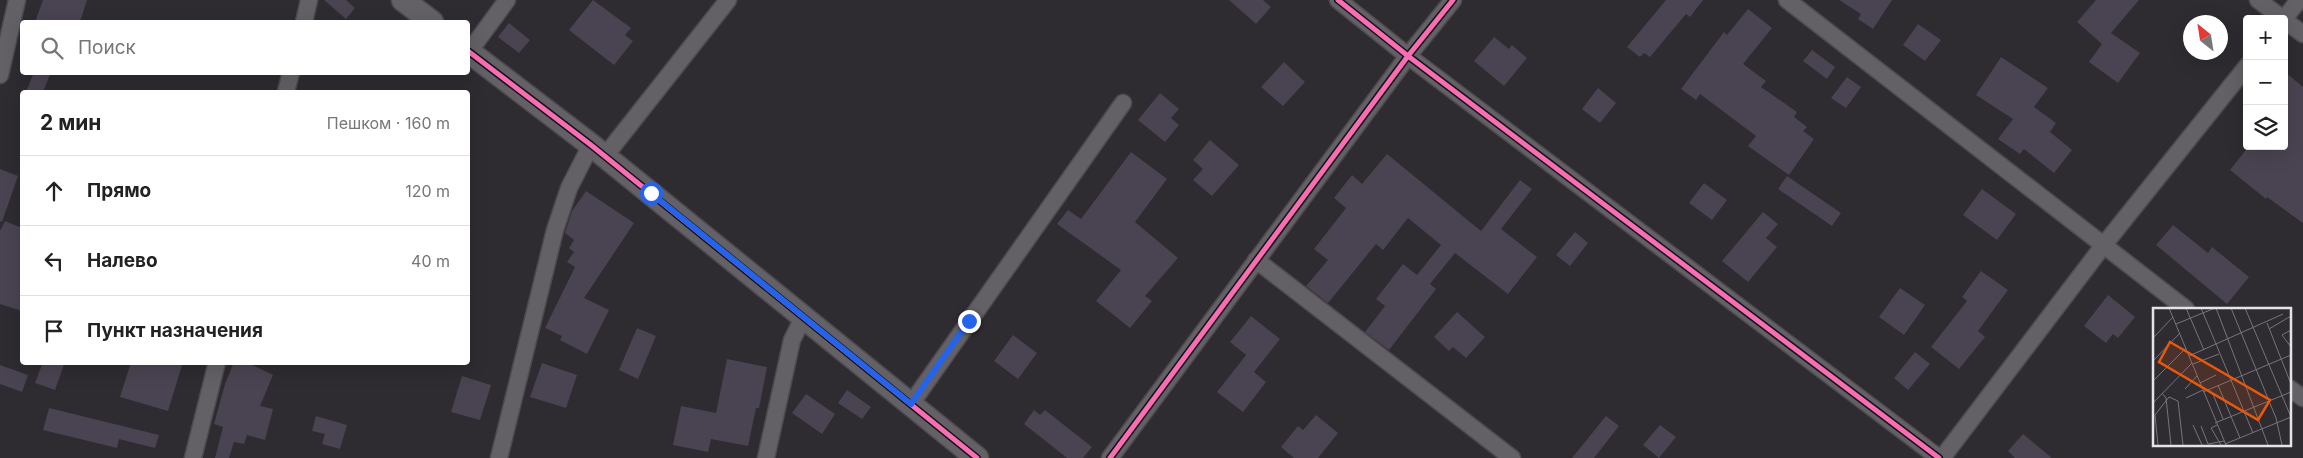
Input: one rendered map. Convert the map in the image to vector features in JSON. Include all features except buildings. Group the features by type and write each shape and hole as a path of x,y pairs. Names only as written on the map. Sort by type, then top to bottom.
{"street":[{"path":"0,74 17,0"},
{"path":"304,20 309,0"},
{"path":"403,0 429,20"},
{"path":"470,48 507,0"},
{"path":"499,458 555,230 569,188 598,151 728,0"},
{"path":"1338,0 1408,56 1940,458 2103,246 2243,71"},
{"path":"1110,458 1408,56 1453,0"},
{"path":"1787,0 2185,308"},
{"path":"2258,0 2279,15"},
{"path":"2287,15 2299,0"},
{"path":"2288,22 2303,34"},
{"path":"470,53 598,151 977,458"},
{"path":"286,90 290,75"},
{"path":"911,404 1123,103"},
{"path":"1256,260 1512,458"},
{"path":"766,458 792,340 804,316"},
{"path":"193,458 216,365"},
{"path":"2290,389 2303,398"}],"cycle path":[{"path":"1338,0 1408,56 1939,458"},
{"path":"1110,458 1408,56 1453,0"},
{"path":"470,53 591,145 977,458"}],"route":[{"path":"651,193 911,404 969,321"}]}
